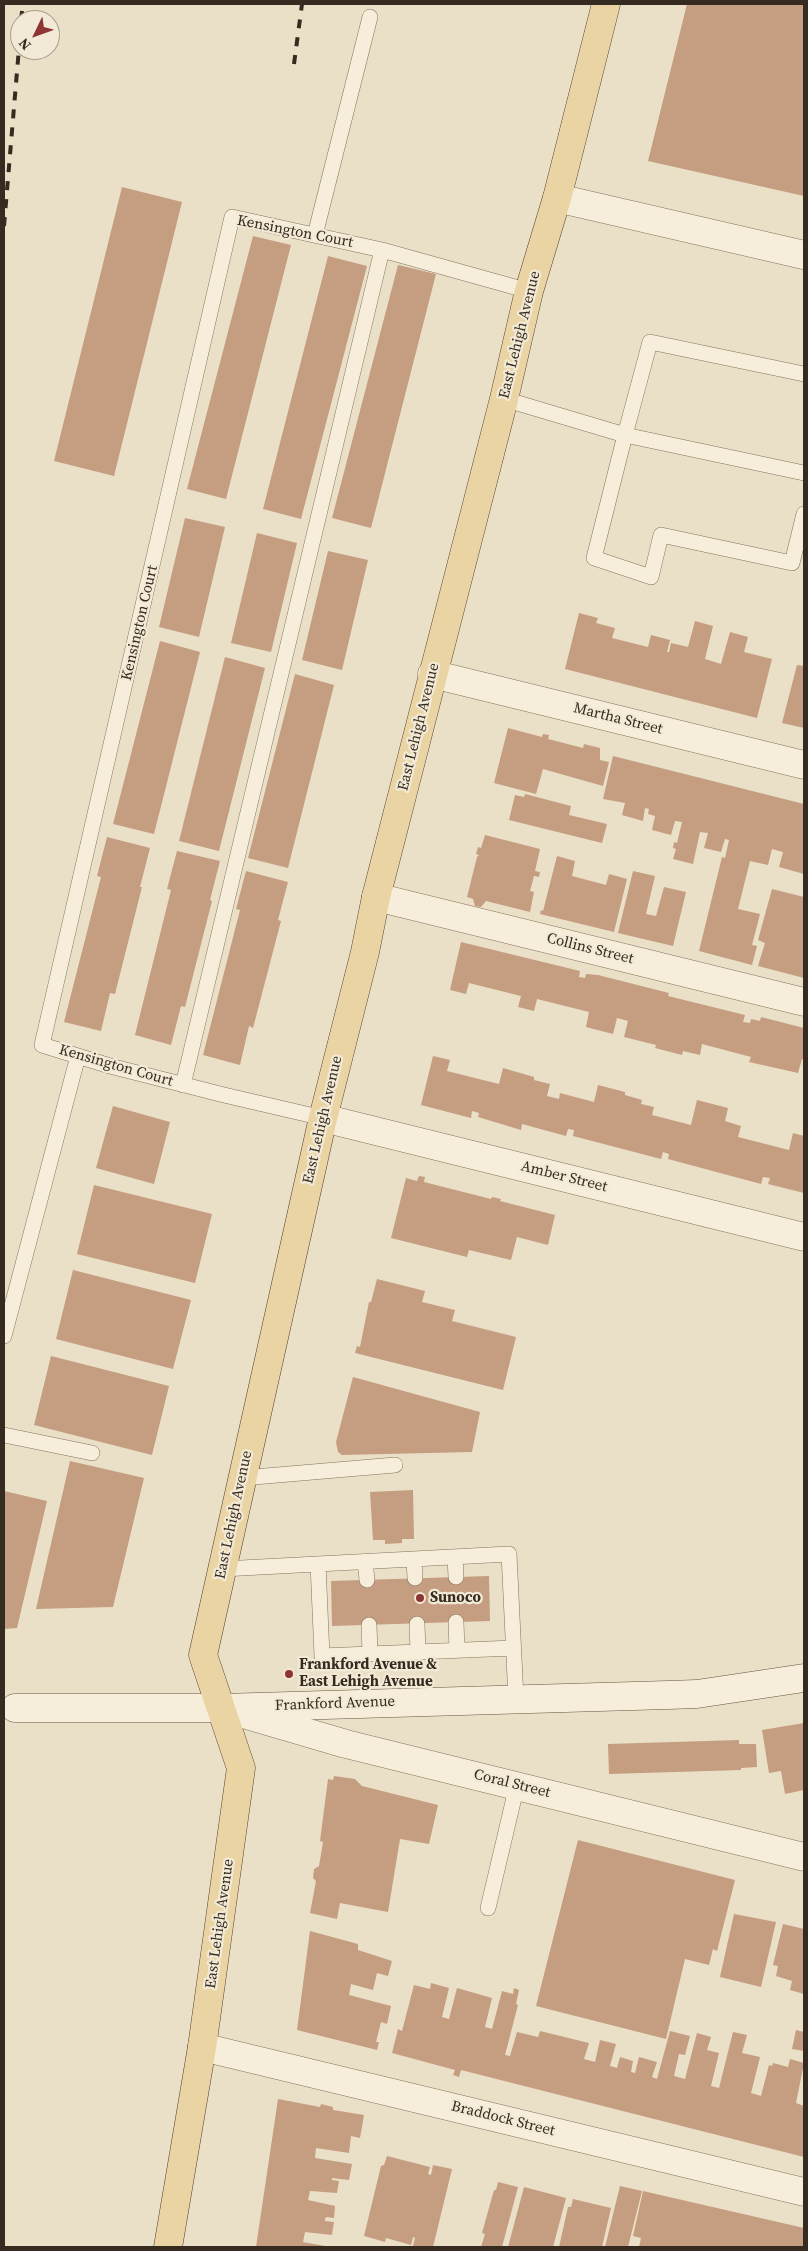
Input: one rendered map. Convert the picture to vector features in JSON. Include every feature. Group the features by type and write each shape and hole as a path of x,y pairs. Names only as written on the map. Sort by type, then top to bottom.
{"main road":[{"name":"East Lehigh Avenue","path":"168,2247 202,2047 241,1768 203,1655 323,1118 365,952 376,897 504,399 529,291 557,198 606,4"}],"street":[{"path":"557,198 804,255"},
{"name":"Martha Street","path":"432,674 804,765"},
{"name":"Collins Street","path":"376,897 804,1002"},
{"name":"Amber Street","path":"323,1118 804,1237"},
{"name":"Frankford Avenue","path":"14,1708 222,1708 697,1694 804,1678"},
{"name":"Coral Street","path":"222,1708 346,1744 804,1857"},
{"name":"Braddock Street","path":"202,2047 804,2192"}],"lane":[{"path":"315,236 370,17"},
{"name":"Kensington Court","path":"323,1118 183,1085 42,1045 232,216 382,250 529,291"},
{"path":"183,1085 382,250"},
{"path":"804,374 650,342 594,558 651,577 661,534 792,563 804,514"},
{"path":"504,399 625,435 804,473"},
{"path":"4,1336 78,1056"},
{"path":"4,1435 92,1454"},
{"path":"242,1478 395,1465"},
{"path":"222,1569 509,1554 516,1699"},
{"path":"455,1557 456,1577"},
{"path":"414,1559 415,1578"},
{"path":"365,1561 367,1580"},
{"path":"318,1564 322,1656 513,1648"},
{"path":"456,1622 457,1650"},
{"path":"416,1624 418,1652"},
{"path":"369,1625 370,1654"},
{"path":"488,1908 517,1785"}],"building":[{"path":"687,4 804,4 804,196 648,161"},
{"path":"122,187 182,202 114,476 54,461"},
{"path":"253,236 291,245 226,499 187,489"},
{"path":"328,256 367,266 301,519 263,509"},
{"path":"398,265 436,274 371,528 332,518"},
{"path":"185,518 225,527 199,637 159,627"},
{"path":"257,533 297,543 271,652 231,643"},
{"path":"328,551 368,560 342,670 302,660"},
{"path":"579,613 598,618 596,623 615,628 612,638 648,647 651,635 670,640 667,652 669,652 671,643 688,647 695,621 713,626 705,659 721,664 730,632 748,637 744,652 772,659 757,718 565,669"},
{"path":"160,641 200,652 154,834 113,824"},
{"path":"225,657 265,668 219,851 179,841"},
{"path":"797,665 804,666 804,728 782,723"},
{"path":"295,674 334,685 288,868 248,858"},
{"path":"508,728 542,737 543,734 549,735 548,739 583,748 584,744 600,748 600,760 609,762 603,786 543,769 536,794 494,783"},
{"path":"613,756 804,804 804,874 779,867 783,852 772,849 768,865 750,861 738,909 760,914 752,945 757,946 752,965 699,951 722,857 725,858 729,840 725,839 721,852 704,848 708,833 700,832 693,864 673,859 676,849 673,848 674,842 677,843 682,822 675,821 671,835 652,830 655,816 648,814 649,809 645,808 643,821 622,815 625,803 603,799"},
{"path":"525,794 571,806 569,815 607,824 602,843 509,820 515,795 524,797"},
{"path":"485,835 540,849 535,871 540,872 539,877 534,876 530,891 534,892 530,912 486,901 481,907 475,906 473,899 467,897 479,855 476,854 478,847 481,848"},
{"path":"107,837 150,848 115,994 110,993 101,1031 64,1022 101,877 97,876"},
{"path":"177,851 220,861 210,900 212,901 185,1007 181,1006 171,1045 135,1035 171,890 167,889"},
{"path":"557,856 575,861 572,876 606,885 609,874 627,879 614,932 540,914 541,910 543,911"},
{"path":"246,871 288,882 278,920 281,921 253,1028 249,1026 240,1065 203,1055 240,910 236,909"},
{"path":"633,871 655,876 646,914 656,916 664,887 686,892 673,946 618,933"},
{"path":"772,889 804,897 804,978 758,966 765,943 758,940"},
{"path":"461,942 580,971 579,977 585,978 586,974 598,975 669,993 668,996 745,1015 743,1022 750,1023 751,1019 760,1021 761,1017 804,1028 804,1060 802,1059 798,1073 749,1062 751,1057 702,1044 700,1055 683,1051 682,1055 655,1048 656,1045 624,1037 628,1021 617,1018 613,1034 586,1027 589,1012 537,999 534,1011 518,1007 521,996 469,983 466,994 450,990"},
{"path":"433,1056 450,1060 447,1071 499,1084 503,1068 534,1077 534,1080 550,1084 547,1096 559,1099 560,1093 594,1102 598,1085 625,1092 625,1095 642,1100 641,1104 654,1107 652,1115 691,1125 697,1100 728,1108 725,1121 741,1126 738,1137 789,1150 793,1133 804,1136 804,1193 768,1184 770,1178 763,1177 761,1184 668,1159 669,1154 663,1152 661,1159 573,1136 574,1130 568,1129 566,1136 522,1124 521,1130 478,1117 479,1113 472,1111 471,1118 421,1105"},
{"path":"113,1106 170,1122 154,1184 96,1168"},
{"path":"419,1176 425,1177 424,1182 491,1199 492,1197 501,1199 500,1201 555,1215 548,1245 517,1237 511,1260 469,1250 467,1257 391,1238 406,1178 417,1181"},
{"path":"94,1185 212,1214 195,1283 77,1254"},
{"path":"73,1270 191,1300 173,1369 56,1339"},
{"path":"377,1279 425,1291 422,1302 455,1310 452,1321 516,1337 503,1390 355,1353 357,1346 360,1347 369,1302 371,1302"},
{"path":"51,1356 169,1386 152,1455 34,1425"},
{"path":"353,1377 480,1412 472,1452 342,1455 338,1452 336,1442"},
{"path":"70,1461 144,1478 113,1607 36,1609"},
{"path":"413,1490 414,1539 402,1539 402,1543 385,1544 385,1540 373,1540 370,1492"},
{"path":"4,1491 47,1501 17,1628 4,1629"},
{"path":"489,1576 490,1621 332,1626 331,1581"},
{"path":"804,1723 804,1790 785,1794 781,1771 769,1773 762,1730"},
{"path":"739,1740 739,1744 756,1744 757,1767 741,1768 741,1770 609,1774 608,1744"},
{"path":"334,1776 355,1779 362,1786 438,1805 429,1844 400,1839 388,1912 340,1903 337,1919 310,1913 316,1881 313,1878 314,1869 319,1866 323,1842 320,1841 328,1779 333,1780"},
{"path":"578,1840 735,1880 717,1951 713,1949 709,1965 685,1959 666,2039 536,2006"},
{"path":"734,1914 776,1922 761,1987 720,1977"},
{"path":"783,1924 804,1929 804,1994 790,1990 792,1981 776,1976 778,1966 773,1965"},
{"path":"310,1931 358,1944 358,1950 392,1961 388,1976 377,1973 373,1990 351,1984 349,1995 391,2006 387,2024 381,2022 376,2042 379,2042 377,2050 297,2030"},
{"path":"431,1983 449,1988 442,2017 449,2019 457,1988 492,1998 485,2027 492,2029 502,1991 513,1994 514,1988 519,1990 516,2004 518,2005 505,2055 510,2056 517,2032 538,2037 540,2031 589,2043 584,2059 595,2062 600,2040 616,2044 610,2066 617,2068 620,2057 633,2061 631,2072 635,2073 639,2057 657,2062 652,2077 657,2079 670,2031 690,2036 685,2055 679,2054 674,2076 685,2079 697,2033 711,2037 707,2050 719,2053 711,2086 719,2088 733,2032 747,2035 742,2053 760,2057 751,2093 761,2096 769,2065 772,2066 773,2063 788,2067 790,2059 804,2063 796,2103 804,2106 804,2157 461,2070 459,2077 453,2075 455,2070 392,2053 398,2029 402,2031 414,1985 430,1989"},
{"path":"796,2030 804,2032 804,2051 792,2049"},
{"path":"278,2099 320,2107 321,2104 333,2107 333,2110 364,2115 360,2138 351,2136 349,2153 316,2148 315,2158 352,2164 349,2180 332,2178 332,2180 339,2181 337,2193 310,2191 308,2200 335,2206 334,2218 326,2217 325,2219 325,2221 334,2222 332,2235 305,2232 303,2242 331,2247 256,2247"},
{"path":"387,2156 430,2167 428,2174 431,2175 433,2165 452,2169 433,2247 413,2246 415,2238 413,2237 411,2245 386,2238 385,2242 364,2236 381,2166 384,2165"},
{"path":"498,2182 518,2187 502,2247 481,2247 485,2234 482,2233"},
{"path":"620,2186 642,2191 628,2247 605,2247"},
{"path":"524,2187 566,2198 553,2247 508,2247"},
{"path":"643,2191 804,2228 804,2247 639,2247 641,2238 633,2236"},
{"path":"573,2199 611,2208 602,2247 559,2247 568,2207 571,2207"}],"railway":[{"path":"22,10 23,4"},
{"path":"294,64 302,4"},
{"path":"4,226 18,60"}],"place":[{"name":"Sunoco","path":"420,1598"},
{"name":"Frankford Avenue & East Lehigh Avenue","path":"289,1674"}]}
